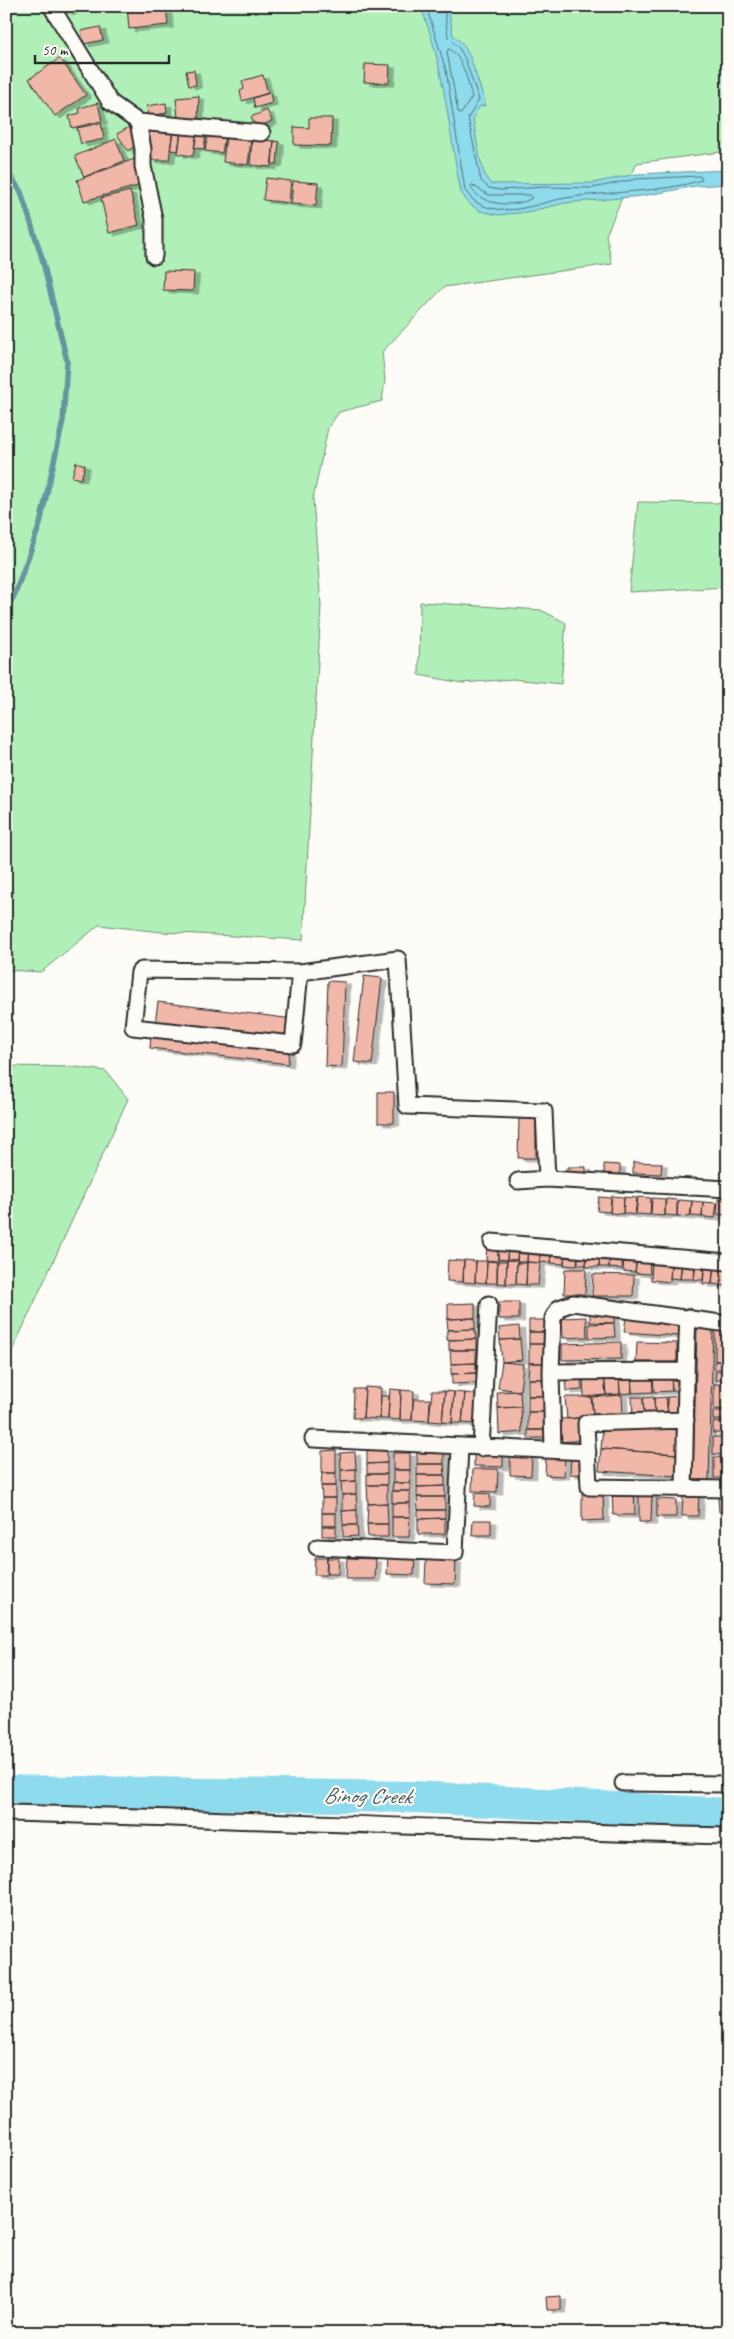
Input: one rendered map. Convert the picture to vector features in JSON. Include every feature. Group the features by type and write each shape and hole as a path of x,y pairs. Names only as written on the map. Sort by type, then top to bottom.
{"street":[{"path":"51,6 110,102 138,122 262,133"},
{"path":"138,122 143,149 143,166 154,219 154,256"},
{"path":"300,972 293,1044 133,1027 139,972 142,970 300,972 398,958 407,1106 544,1111 547,1178"},
{"path":"518,1181 547,1178 728,1190"},
{"path":"492,1242 728,1262"},
{"path":"553,1449 551,1372 553,1318 559,1308 573,1303 688,1317 728,1324"},
{"path":"480,1448 489,1304"},
{"path":"684,1487 685,1371 688,1317"},
{"path":"551,1372 685,1371"},
{"path":"686,1420 586,1423 589,1487 728,1489"},
{"path":"313,1440 588,1452"},
{"path":"317,1547 455,1553 460,1447"},
{"path":"623,1783 728,1784"},
{"path":"6,1813 213,1818 556,1832 728,1836"}],"green space":[{"path":"6,6 728,6 728,151 637,163 606,235 612,264 444,287 382,352 385,380 382,401 339,412 328,428 313,499 321,606 303,940 161,932 99,925 41,972 6,970"},
{"path":"638,502 728,503 728,587 629,592"},
{"path":"420,602 541,610 566,623 561,684 513,679 462,683 419,675"},
{"path":"6,1066 75,1067 106,1071 128,1099 6,1364"}],"water":[{"path":"420,6 448,6 453,35 463,44 470,57 486,105 479,107 473,118 481,163 491,184 593,183 636,174 728,170 728,184 696,186 642,196 565,203 527,212 498,215 480,211 468,203 461,192 441,74"}],"building":[{"path":"64,6 79,6 68,13"},
{"path":"127,6 166,6 168,25 129,29"},
{"path":"100,27 103,40 84,44 81,31"},
{"path":"60,58 86,95 55,116 29,79"},
{"path":"365,64 390,65 389,83 364,82"},
{"path":"194,70 196,85 189,86 186,71"},
{"path":"263,75 268,93 242,101 240,91 244,89 242,81"},
{"path":"270,93 272,103 255,108 253,98"},
{"path":"199,96 198,119 178,118 176,98"},
{"path":"98,103 102,121 72,128 69,116 80,113 79,108"},
{"path":"166,103 167,113 148,116 147,106"},
{"path":"267,110 272,121 256,128 251,117"},
{"path":"309,118 332,118 331,146 294,145 294,127 309,128"},
{"path":"101,123 104,139 81,144 77,128"},
{"path":"129,127 139,143 128,151 117,134"},
{"path":"154,128 173,130 169,160 151,160 147,135"},
{"path":"173,130 181,131 178,151 170,150"},
{"path":"181,131 197,133 193,156 178,154"},
{"path":"197,133 206,134 204,149 194,148"},
{"path":"208,133 225,135 222,153 205,151"},
{"path":"226,136 251,139 248,165 223,162"},
{"path":"116,139 124,161 84,177 75,156"},
{"path":"252,139 274,141 271,167 250,165"},
{"path":"274,141 279,142 277,164 272,164"},
{"path":"137,158 141,185 84,201 77,180"},
{"path":"266,178 291,181 289,203 263,200"},
{"path":"293,181 318,183 316,206 291,204"},
{"path":"130,191 139,225 109,233 101,198"},
{"path":"164,271 194,272 193,291 163,290"},
{"path":"76,462 85,465 81,479 72,477"},
{"path":"364,976 382,978 372,1064 354,1062"},
{"path":"328,981 345,982 342,1067 325,1066"},
{"path":"158,1002 293,1019 290,1040 155,1024"},
{"path":"151,1034 289,1051 288,1064 150,1048"},
{"path":"378,1092 394,1092 394,1123 378,1123"},
{"path":"519,1117 536,1117 536,1158 518,1158"},
{"path":"633,1162 662,1163 661,1174 633,1173"},
{"path":"604,1164 620,1165 620,1176 604,1175"},
{"path":"567,1167 586,1167 586,1178 567,1178"},
{"path":"612,1196 624,1197 623,1214 610,1213"},
{"path":"599,1197 611,1198 610,1212 597,1211"},
{"path":"624,1197 637,1198 635,1215 623,1213"},
{"path":"638,1197 651,1198 650,1215 636,1214"},
{"path":"652,1198 665,1199 665,1216 651,1215"},
{"path":"666,1199 677,1200 677,1216 665,1215"},
{"path":"718,1199 728,1200 728,1215 717,1214"},
{"path":"678,1200 692,1201 690,1217 677,1216"},
{"path":"692,1201 703,1202 702,1217 691,1216"},
{"path":"703,1202 717,1203 715,1218 702,1217"},
{"path":"487,1243 498,1244 498,1261 486,1260"},
{"path":"498,1244 508,1244 507,1260 498,1259"},
{"path":"508,1244 518,1245 517,1260 507,1260"},
{"path":"518,1245 528,1245 527,1262 517,1262"},
{"path":"528,1245 540,1247 540,1263 527,1262"},
{"path":"540,1247 551,1249 551,1263 540,1262"},
{"path":"551,1249 565,1250 564,1264 551,1263"},
{"path":"565,1250 578,1251 577,1266 564,1265"},
{"path":"578,1251 587,1252 586,1265 578,1265"},
{"path":"587,1252 600,1253 599,1267 586,1267"},
{"path":"600,1253 610,1254 609,1267 599,1267"},
{"path":"610,1254 623,1255 622,1269 609,1268"},
{"path":"624,1255 637,1256 635,1272 623,1271"},
{"path":"637,1257 649,1258 650,1274 635,1273"},
{"path":"448,1260 464,1261 463,1282 447,1281"},
{"path":"464,1260 476,1261 475,1283 463,1282"},
{"path":"507,1260 517,1260 516,1284 506,1284"},
{"path":"652,1260 671,1262 670,1282 651,1280"},
{"path":"476,1261 487,1261 486,1283 475,1282"},
{"path":"487,1261 497,1262 497,1283 486,1283"},
{"path":"498,1261 507,1261 506,1284 497,1283"},
{"path":"672,1261 682,1262 680,1279 670,1278"},
{"path":"527,1262 540,1263 538,1285 526,1285"},
{"path":"682,1262 695,1263 694,1279 680,1279"},
{"path":"517,1263 527,1263 526,1285 516,1284"},
{"path":"696,1263 704,1263 703,1280 694,1280"},
{"path":"705,1264 714,1264 712,1284 703,1284"},
{"path":"714,1264 728,1266 728,1286 712,1284"},
{"path":"565,1269 586,1269 585,1294 564,1294"},
{"path":"593,1274 634,1275 633,1296 592,1296"},
{"path":"499,1302 519,1302 519,1319 499,1319"},
{"path":"475,1303 475,1318 448,1319 448,1304"},
{"path":"590,1311 615,1312 614,1323 590,1322"},
{"path":"586,1317 587,1337 563,1338 562,1318"},
{"path":"475,1318 475,1329 448,1330 447,1319"},
{"path":"626,1318 680,1323 679,1336 624,1332"},
{"path":"529,1320 547,1320 547,1332 529,1332"},
{"path":"614,1323 615,1337 589,1338 589,1324"},
{"path":"519,1326 520,1339 500,1340 499,1328"},
{"path":"697,1328 713,1328 709,1480 693,1480"},
{"path":"475,1329 476,1339 447,1340 447,1330"},
{"path":"715,1331 728,1331 728,1361 715,1361"},
{"path":"529,1332 547,1332 547,1344 529,1344"},
{"path":"476,1339 476,1350 449,1350 449,1340"},
{"path":"520,1339 522,1360 502,1362 500,1340"},
{"path":"621,1342 621,1359 562,1360 562,1344"},
{"path":"637,1342 677,1343 677,1362 636,1362"},
{"path":"529,1344 547,1344 547,1363 529,1363"},
{"path":"450,1350 476,1350 476,1363 451,1364"},
{"path":"715,1361 728,1362 728,1369 714,1369"},
{"path":"502,1362 523,1364 520,1391 498,1388"},
{"path":"476,1363 476,1373 451,1374 451,1364"},
{"path":"529,1363 547,1363 546,1379 528,1379"},
{"path":"716,1371 728,1371 728,1381 715,1380"},
{"path":"476,1373 477,1383 452,1384 452,1374"},
{"path":"581,1373 582,1390 566,1391 565,1375"},
{"path":"619,1373 631,1373 632,1393 620,1394"},
{"path":"652,1373 653,1392 632,1393 631,1374"},
{"path":"619,1374 620,1394 606,1395 604,1375"},
{"path":"671,1374 672,1391 654,1392 653,1375"},
{"path":"604,1375 606,1395 584,1397 583,1376"},
{"path":"671,1375 683,1375 684,1390 672,1391"},
{"path":"528,1379 546,1379 546,1396 528,1396"},
{"path":"714,1384 728,1384 728,1410 714,1409"},
{"path":"365,1387 381,1388 380,1419 363,1418"},
{"path":"354,1389 365,1389 363,1418 353,1418"},
{"path":"390,1389 401,1390 400,1420 388,1419"},
{"path":"401,1390 414,1391 412,1420 400,1420"},
{"path":"432,1391 445,1391 442,1422 429,1421"},
{"path":"445,1391 454,1392 452,1423 442,1422"},
{"path":"520,1391 521,1407 498,1408 497,1392"},
{"path":"454,1392 465,1393 462,1423 452,1423"},
{"path":"465,1393 477,1394 475,1424 462,1423"},
{"path":"622,1395 623,1415 593,1416 592,1397"},
{"path":"381,1396 389,1396 388,1419 380,1419"},
{"path":"528,1396 546,1396 546,1412 528,1412"},
{"path":"681,1396 682,1415 668,1415 667,1397"},
{"path":"565,1397 591,1397 593,1416 567,1419"},
{"path":"632,1397 643,1397 644,1417 633,1418"},
{"path":"654,1397 655,1416 644,1417 643,1398"},
{"path":"666,1397 668,1416 655,1416 654,1398"},
{"path":"413,1399 430,1399 429,1421 412,1420"},
{"path":"521,1407 522,1432 499,1434 498,1408"},
{"path":"713,1411 728,1411 728,1420 713,1420"},
{"path":"528,1412 546,1412 546,1430 528,1430"},
{"path":"582,1418 584,1440 560,1442 558,1419"},
{"path":"713,1422 728,1422 728,1433 713,1433"},
{"path":"603,1425 680,1430 678,1454 601,1449"},
{"path":"528,1430 546,1430 546,1438 528,1438"},
{"path":"713,1437 728,1437 728,1455 713,1454"},
{"path":"601,1449 678,1454 677,1476 599,1471"},
{"path":"336,1450 336,1473 322,1473 322,1451"},
{"path":"367,1450 387,1450 387,1463 367,1464"},
{"path":"355,1452 356,1469 341,1470 340,1453"},
{"path":"444,1452 444,1464 417,1464 417,1453"},
{"path":"393,1453 410,1453 410,1470 393,1470"},
{"path":"474,1454 503,1454 503,1467 474,1466"},
{"path":"510,1454 532,1455 531,1476 510,1475"},
{"path":"546,1454 565,1455 564,1476 545,1475"},
{"path":"571,1454 584,1454 583,1475 570,1474"},
{"path":"714,1457 728,1458 728,1478 714,1478"},
{"path":"387,1463 387,1474 367,1474 367,1464"},
{"path":"417,1464 444,1464 445,1475 417,1475"},
{"path":"356,1469 356,1481 341,1482 341,1470"},
{"path":"473,1469 498,1469 497,1492 472,1491"},
{"path":"393,1470 410,1470 410,1483 393,1483"},
{"path":"322,1473 336,1473 336,1486 321,1486"},
{"path":"367,1474 387,1474 387,1485 367,1485"},
{"path":"417,1475 445,1475 445,1486 417,1487"},
{"path":"356,1481 356,1494 342,1495 341,1482"},
{"path":"393,1483 410,1483 410,1491 392,1491"},
{"path":"367,1485 387,1485 387,1503 368,1504"},
{"path":"321,1486 336,1486 336,1498 322,1498"},
{"path":"445,1486 445,1497 417,1497 417,1487"},
{"path":"634,1489 635,1515 613,1515 612,1490"},
{"path":"392,1491 410,1491 410,1503 392,1503"},
{"path":"639,1492 652,1493 651,1522 639,1522"},
{"path":"475,1493 490,1494 490,1507 474,1506"},
{"path":"582,1493 603,1493 604,1520 582,1521"},
{"path":"683,1493 699,1494 698,1516 682,1516"},
{"path":"356,1494 357,1510 342,1511 342,1495"},
{"path":"417,1497 445,1497 445,1510 418,1510"},
{"path":"322,1498 336,1498 336,1513 322,1513"},
{"path":"718,1498 728,1498 728,1512 719,1512"},
{"path":"657,1499 676,1500 676,1517 657,1517"},
{"path":"387,1503 388,1524 367,1524 368,1504"},
{"path":"392,1503 410,1503 410,1517 392,1517"},
{"path":"357,1510 357,1525 343,1525 342,1511"},
{"path":"418,1510 445,1510 445,1518 418,1519"},
{"path":"322,1513 336,1513 336,1526 322,1526"},
{"path":"392,1517 410,1517 409,1537 392,1537"},
{"path":"445,1518 445,1534 418,1534 418,1519"},
{"path":"473,1520 491,1520 491,1535 472,1535"},
{"path":"367,1524 388,1524 388,1537 368,1537"},
{"path":"343,1525 357,1525 358,1536 343,1537"},
{"path":"322,1526 336,1526 336,1536 322,1536"},
{"path":"388,1554 415,1555 414,1575 387,1574"},
{"path":"315,1558 327,1558 326,1575 314,1575"},
{"path":"327,1558 339,1558 338,1574 327,1574"},
{"path":"347,1558 376,1559 375,1579 346,1579"},
{"path":"426,1559 456,1560 455,1584 425,1583"},
{"path":"561,2296 561,2310 547,2310 546,2297"}],"waterway":[{"path":"6,169 21,192 42,258 67,361 63,421 40,524 15,594 6,610"},
{"name":"Binog Creek","path":"6,1791 414,1797 728,1814"}]}
